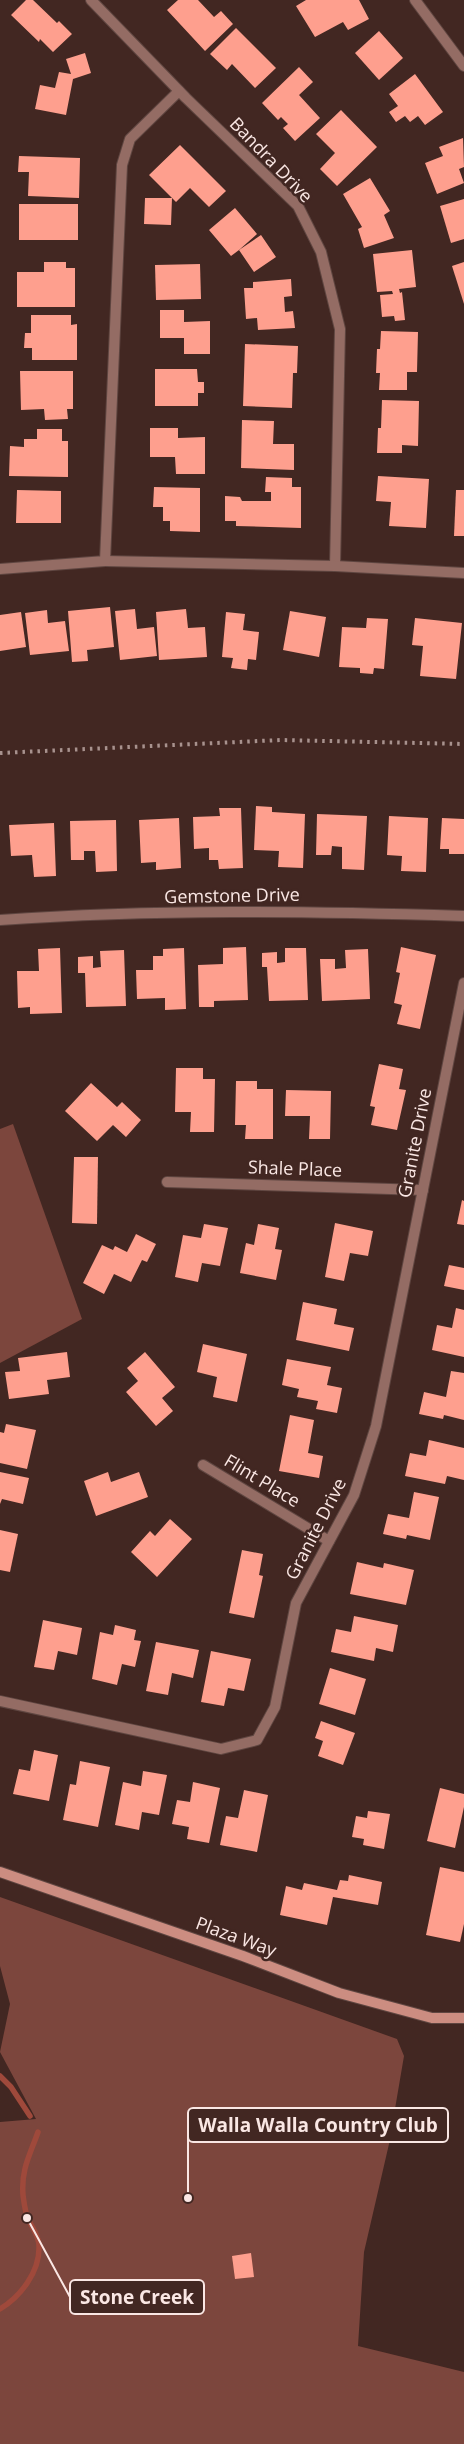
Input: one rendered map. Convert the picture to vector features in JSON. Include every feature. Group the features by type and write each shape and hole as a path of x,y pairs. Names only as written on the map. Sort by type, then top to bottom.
{"main road":[{"name":"Plaza Way","path":"0,1872 242,1956 339,1994 432,2018 464,2018"}],"street":[{"name":"Bandra Drive","path":"92,0 179,91 298,206 321,252 340,329 335,566"},
{"path":"415,0 464,66"},
{"path":"105,561 122,165 130,139 179,91"},
{"path":"0,568 105,561 335,566 464,573"},
{"name":"Gemstone Drive","path":"0,920 70,915 323,911 464,916"},
{"name":"Granite Drive","path":"0,1701 221,1749 257,1740 275,1707 296,1603 354,1496 376,1426 464,983"},
{"name":"Shale Place","path":"167,1182 422,1190"},
{"name":"Flint Place","path":"204,1465 329,1541"}],"shaded area":[{"path":"13,1124 82,1319 0,1363 0,1129"},
{"path":"0,1897 397,2039 404,2056 389,2144 364,2252 358,2346 464,2372 464,2444 0,2444 0,2122 36,2119 0,2052 10,2004 0,1966"}],"building":[{"path":"26,0 33,0 57,23 59,21 72,34 53,52 40,39 39,42 11,15"},
{"path":"178,0 198,0 214,17 221,11 233,24 205,51 167,10"},
{"path":"306,0 359,0 369,19 348,30 343,22 315,37 296,6"},
{"path":"236,28 276,68 255,88 232,64 227,70 210,54"},
{"path":"379,31 403,58 379,80 355,53"},
{"path":"85,53 91,73 73,79 66,115 35,109 40,85 55,88 59,72 71,74 66,59"},
{"path":"299,67 313,82 299,95 320,118 295,141 283,128 288,124 281,117 278,120 262,103"},
{"path":"415,74 443,112 425,125 418,116 410,122 405,116 396,122 389,112 398,106 389,94"},
{"path":"341,110 377,147 337,186 320,169 335,153 316,134"},
{"path":"463,138 464,167 459,169 464,183 437,194 425,163 443,156 439,147"},
{"path":"180,145 226,191 209,207 190,188 176,202 149,175"},
{"path":"19,156 80,158 79,198 28,196 29,172 18,172"},
{"path":"370,178 390,211 384,215 394,238 364,248 358,229 362,227 343,194"},
{"path":"145,198 172,198 171,225 144,224"},
{"path":"464,199 464,239 451,243 440,206"},
{"path":"19,204 78,204 78,240 19,240"},
{"path":"235,208 257,234 231,256 209,230"},
{"path":"261,235 276,257 254,272 239,250"},
{"path":"412,250 416,287 399,289 400,293 402,292 405,320 395,321 394,316 382,317 380,295 393,294 392,291 377,292 373,254"},
{"path":"44,262 66,262 66,268 75,268 75,307 17,307 17,272 44,272"},
{"path":"464,262 464,304 452,266"},
{"path":"200,264 201,299 156,300 155,265"},
{"path":"291,279 292,296 284,297 285,312 293,311 295,328 258,330 257,318 246,319 244,288 253,288 253,282"},
{"path":"160,310 184,310 184,322 210,321 210,354 184,354 184,338 160,338"},
{"path":"31,315 71,315 71,325 77,324 77,360 32,360 32,348 24,348 25,333 31,333"},
{"path":"381,331 418,332 417,372 407,372 407,390 379,390 380,373 376,373 377,349 380,349"},
{"path":"245,344 298,346 297,373 293,373 292,408 243,406"},
{"path":"155,369 197,369 198,382 204,382 204,393 198,393 198,406 155,406"},
{"path":"20,371 73,371 73,409 67,409 68,419 45,420 44,409 21,410"},
{"path":"382,400 419,401 418,446 402,445 402,453 377,453 378,428 381,428"},
{"path":"242,420 274,421 273,444 294,444 294,470 241,468"},
{"path":"150,428 178,428 178,438 205,437 205,474 176,474 175,457 150,457"},
{"path":"37,429 62,429 62,441 68,441 68,477 9,476 10,446 24,447 24,439 37,439"},
{"path":"378,476 429,479 426,528 389,526 391,502 376,501"},
{"path":"266,477 292,478 292,487 301,487 301,528 236,526 236,521 225,521 225,496 240,497 242,501 271,501 271,492 265,492"},
{"path":"154,487 200,488 200,532 170,531 170,521 163,521 163,507 153,507"},
{"path":"17,490 61,491 61,523 16,523"},
{"path":"456,490 464,490 464,536 454,536"},
{"path":"110,607 114,647 87,650 88,661 72,662 68,611"},
{"path":"135,609 137,629 154,627 157,656 120,660 115,611"},
{"path":"186,609 188,628 205,627 207,657 159,660 156,612"},
{"path":"47,610 48,623 65,621 69,651 30,655 25,613"},
{"path":"290,611 326,617 319,657 283,650"},
{"path":"21,612 26,647 0,651 0,615"},
{"path":"226,612 245,614 243,630 259,632 256,660 248,659 247,670 231,668 233,658 222,657"},
{"path":"367,618 388,619 384,669 374,668 373,674 360,673 360,668 339,667 342,627 366,628"},
{"path":"415,618 462,623 456,679 420,676 423,646 412,645"},
{"path":"256,806 272,807 272,812 305,814 303,868 278,867 279,851 254,850"},
{"path":"219,808 241,808 243,868 219,869 218,860 209,860 209,848 194,849 193,817 220,816"},
{"path":"317,814 367,816 364,870 342,869 342,847 332,846 331,855 316,855"},
{"path":"389,816 428,818 426,872 401,871 402,856 387,855"},
{"path":"179,818 181,868 156,870 156,862 141,863 139,820"},
{"path":"442,818 464,819 464,854 449,854 449,849 440,849"},
{"path":"116,820 117,871 96,872 95,851 84,851 84,860 71,860 70,821"},
{"path":"54,823 56,876 34,877 32,855 11,856 9,825"},
{"path":"246,947 248,1000 214,1001 214,1007 199,1007 198,965 223,964 223,948"},
{"path":"401,947 436,955 420,1029 397,1024 402,1005 394,1003 400,973 396,972"},
{"path":"60,948 62,1013 30,1014 30,1007 18,1008 17,971 39,971 38,949"},
{"path":"184,948 186,1009 165,1010 165,998 137,999 136,970 153,970 153,956 163,956 163,949"},
{"path":"285,948 306,948 308,1000 269,1001 267,967 262,967 262,953 277,952 277,963 285,962"},
{"path":"368,949 370,999 322,1001 320,959 335,959 335,969 346,968 345,950"},
{"path":"124,950 126,1006 86,1007 85,973 78,973 78,957 93,956 93,968 101,967 100,951"},
{"path":"379,1064 403,1069 399,1089 406,1090 397,1130 371,1125 375,1107 370,1106"},
{"path":"176,1068 203,1068 203,1079 215,1079 214,1132 190,1132 191,1112 175,1112"},
{"path":"236,1081 257,1081 257,1089 273,1089 273,1139 245,1139 246,1125 235,1125"},
{"path":"91,1083 117,1107 122,1102 141,1120 126,1137 113,1125 97,1141 65,1111"},
{"path":"286,1090 331,1091 330,1139 309,1139 310,1116 285,1116"},
{"path":"74,1157 98,1157 97,1224 72,1223"},
{"path":"462,1200 464,1201 464,1225 457,1224"},
{"path":"335,1223 373,1231 368,1256 350,1253 344,1281 325,1277"},
{"path":"204,1224 228,1228 220,1266 202,1263 198,1282 175,1277 183,1235 201,1238"},
{"path":"258,1224 279,1228 275,1249 282,1250 276,1280 240,1273 246,1243 254,1245"},
{"path":"136,1234 156,1244 147,1262 142,1260 131,1282 114,1274 104,1294 83,1283 102,1245 113,1250 115,1246 127,1252"},
{"path":"449,1265 464,1268 464,1290 444,1286"},
{"path":"303,1302 337,1309 334,1324 354,1328 349,1351 296,1340"},
{"path":"456,1308 464,1310 464,1357 432,1350 437,1325 452,1328"},
{"path":"203,1344 247,1354 237,1402 213,1397 217,1377 197,1372"},
{"path":"67,1352 70,1377 47,1380 49,1394 9,1399 5,1372 20,1371 18,1358"},
{"path":"145,1352 175,1387 162,1398 173,1411 156,1426 126,1392 138,1381 127,1368"},
{"path":"287,1359 331,1367 327,1385 342,1388 337,1413 316,1409 318,1401 297,1397 299,1389 282,1385"},
{"path":"451,1371 464,1373 464,1420 444,1415 443,1419 419,1414 424,1392 446,1397"},
{"path":"290,1415 314,1420 308,1453 323,1456 319,1478 279,1471"},
{"path":"6,1424 36,1430 27,1469 0,1463 0,1432 4,1433"},
{"path":"429,1440 464,1448 464,1480 447,1476 445,1484 405,1476 410,1453 426,1456"},
{"path":"0,1472 29,1478 23,1504 2,1499 0,1504"},
{"path":"108,1472 111,1482 139,1472 148,1497 96,1516 84,1481"},
{"path":"414,1492 439,1497 430,1540 407,1535 406,1539 383,1534 388,1514 409,1518"},
{"path":"170,1519 192,1539 157,1577 131,1552 150,1531 155,1536"},
{"path":"0,1530 18,1534 10,1572 0,1570"},
{"path":"242,1550 263,1554 259,1575 263,1576 254,1618 229,1613"},
{"path":"357,1562 383,1568 384,1563 414,1570 406,1605 350,1594"},
{"path":"354,1616 398,1625 393,1652 376,1648 374,1661 331,1652 336,1629 351,1632"},
{"path":"43,1620 82,1628 77,1655 58,1651 54,1670 34,1667"},
{"path":"115,1625 136,1630 134,1640 141,1641 135,1667 122,1664 117,1685 92,1679 100,1632 113,1635"},
{"path":"156,1642 199,1650 193,1678 172,1673 168,1695 146,1691"},
{"path":"211,1651 251,1659 244,1691 228,1688 224,1706 201,1702"},
{"path":"330,1668 366,1679 355,1715 319,1704"},
{"path":"321,1721 355,1733 343,1765 318,1756 323,1741 315,1738"},
{"path":"34,1750 58,1755 49,1801 13,1794 19,1769 30,1771"},
{"path":"80,1761 110,1767 98,1827 63,1820 70,1784 76,1785"},
{"path":"143,1771 167,1775 159,1815 142,1812 139,1830 115,1825 123,1782 141,1786"},
{"path":"193,1782 220,1788 209,1843 187,1839 189,1827 172,1824 177,1800 190,1802"},
{"path":"440,1788 464,1794 464,1807 455,1848 427,1841"},
{"path":"244,1790 268,1795 257,1852 220,1845 226,1816 238,1818"},
{"path":"368,1811 390,1814 384,1849 363,1845 364,1839 352,1837 356,1816 367,1818"},
{"path":"440,1867 464,1872 464,1924 460,1942 426,1935"},
{"path":"349,1875 382,1882 378,1905 333,1897 327,1925 280,1915 286,1886 302,1890 304,1883 337,1890 340,1880 348,1881"},
{"path":"251,2253 254,2277 235,2279 232,2256"}],"waterway":[{"path":"0,2076 11,2087 30,2116"},
{"path":"0,2309 15,2298 27,2283 36,2265 38,2256 39,2242 26,2213 23,2195 23,2177 38,2132"}],"railway":[{"path":"0,753 281,740 464,744"}],"place":[{"name":"Walla Walla Country Club","path":"188,2198"},
{"name":"Stone Creek","path":"27,2218"}]}
